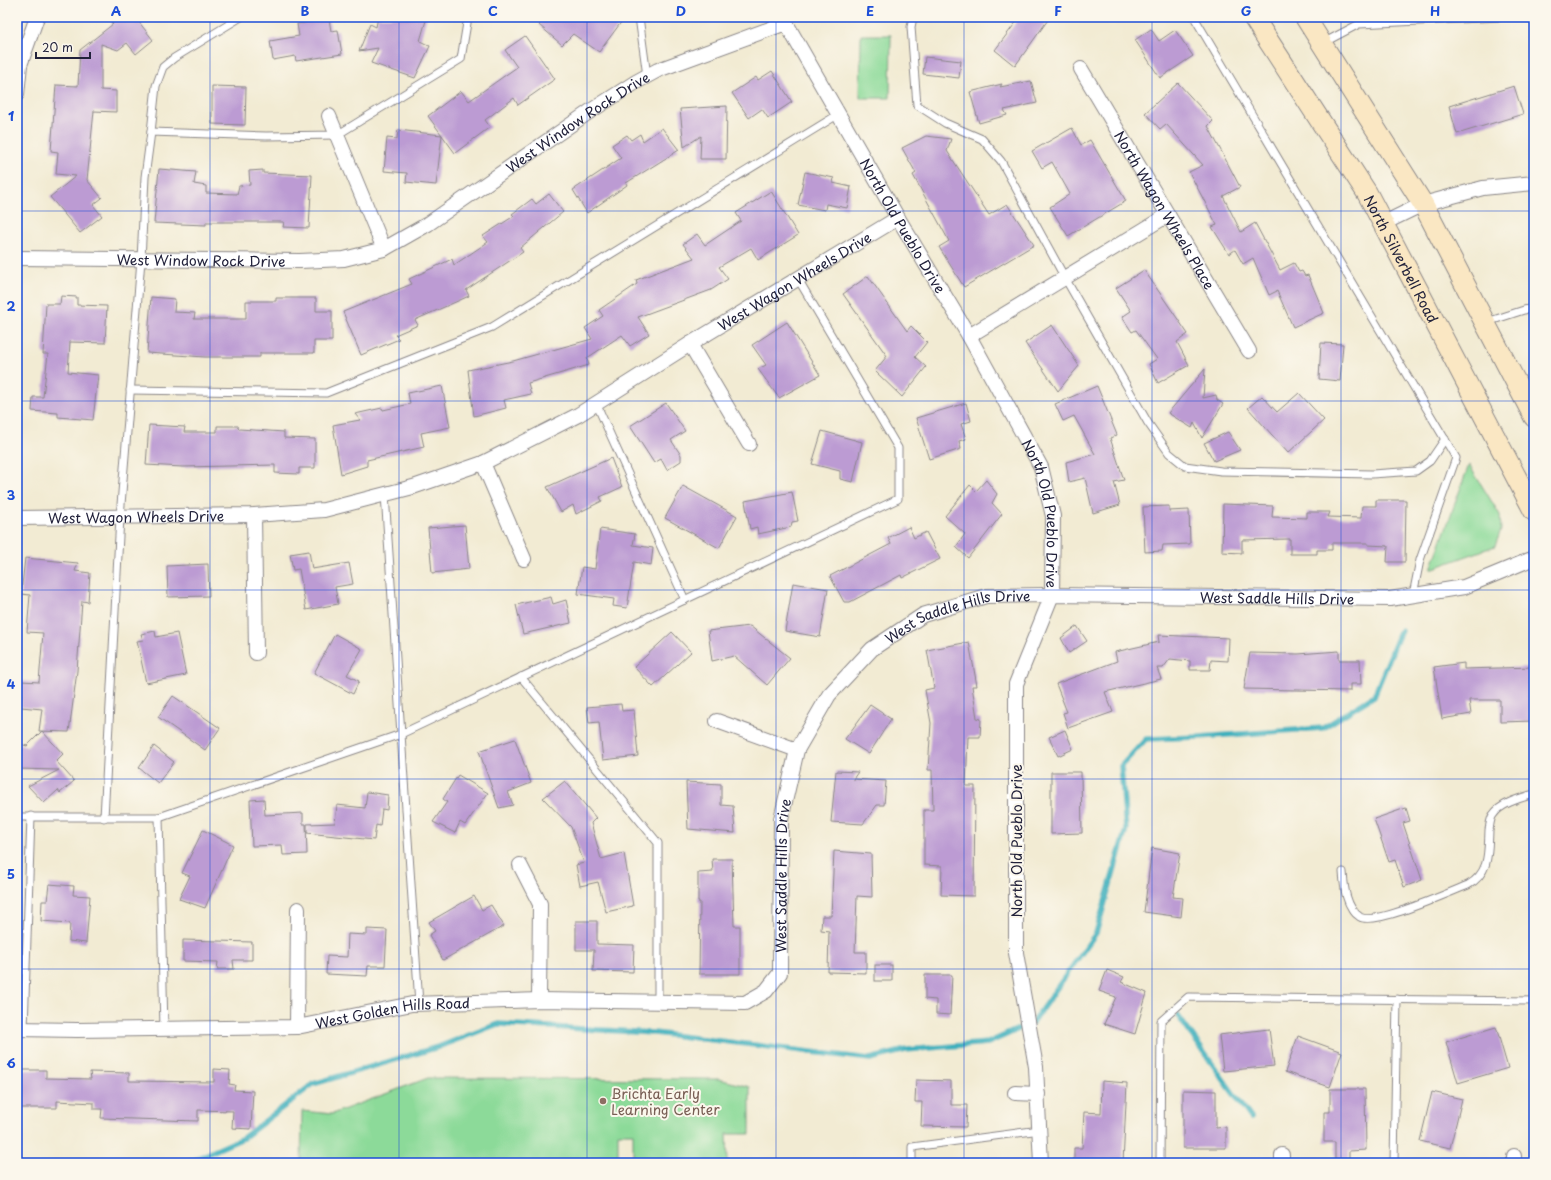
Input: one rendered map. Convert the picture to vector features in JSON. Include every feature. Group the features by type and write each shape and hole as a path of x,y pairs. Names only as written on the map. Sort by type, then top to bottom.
{"main road":[{"name":"North Silverbell Road","path":"1253,17 1367,193 1534,511"},
{"path":"1305,17 1323,43 1423,204 1534,417"}],"street":[{"path":"17,94 20,65 37,17"},
{"name":"West Window Rock Drive","path":"17,258 323,261 344,259 384,249 423,227 589,112 647,76 658,70 786,20"},
{"name":"North Old Pueblo Drive","path":"786,20 898,218 969,336 1041,467 1053,516 1052,595 1016,684 1016,953 1036,1067 1041,1163"},
{"name":"North Wagon Wheels Place","path":"1082,69 1249,351"},
{"path":"329,116 384,249"},
{"path":"1384,223 1423,204 1483,188 1534,183"},
{"path":"969,336 1168,215"},
{"name":"West Wagon Wheels Drive","path":"17,518 254,515 324,510 413,487 483,463 578,415 690,344 898,218"},
{"path":"690,344 749,444"},
{"path":"483,463 524,559"},
{"path":"254,515 256,653"},
{"name":"West Saddle Hills Drive","path":"766,991 780,973 781,819 797,750 829,695 872,649 923,615 986,596 1052,595 1390,599 1464,587 1534,558"},
{"path":"717,721 797,750"},
{"path":"520,865 540,904 539,1000"},
{"path":"297,1026 298,909"},
{"name":"West Golden Hills Road","path":"20,1029 164,1029 297,1026 419,1004 539,1000 745,1003 766,991"},
{"path":"1015,1093 1038,1094"}],"lane":[{"path":"104,818 120,517 141,260 145,177 156,86 164,67 174,58 241,17"},
{"path":"151,132 266,136 337,134 461,59 468,17"},
{"path":"639,17 647,76"},
{"path":"913,17 911,27 917,105 945,123 982,139 1001,161 1065,278 1148,423 1169,453 1185,466 1221,471 1372,474 1416,471 1430,461 1444,439"},
{"path":"1194,17 1456,458 1420,560 1412,595"},
{"path":"1323,43 1359,24 1500,17"},
{"path":"130,390 326,393 492,327 838,114"},
{"path":"17,817 159,817 401,734 898,499 898,448 798,278"},
{"path":"1485,323 1534,308"},
{"path":"596,403 685,600"},
{"path":"385,494 419,1004"},
{"path":"521,677 658,842 658,1002"},
{"path":"1343,872 1345,890 1352,911 1361,918 1372,918 1391,914 1468,885 1484,872 1487,861 1492,816 1506,805 1534,794"},
{"path":"20,1029 31,816"},
{"path":"159,817 164,1029"},
{"path":"1160,1163 1162,1020 1188,997 1534,1001"},
{"path":"1394,1163 1396,999"},
{"path":"912,1163 912,1147 1040,1130"}],"green space":[{"path":"861,35 891,35 890,98 860,98"},
{"path":"1469,465 1500,515 1501,530 1495,546 1431,569"},
{"path":"428,1078 719,1079 750,1087 750,1134 727,1134 728,1163 633,1163 633,1133 618,1133 618,1161 584,1163 301,1163 302,1111 332,1114"}],"building":[{"path":"107,17 135,17 153,40 136,54 127,43 118,50 101,44 101,90 116,91 116,112 94,111 87,180 102,198 93,205 102,216 80,233 50,197 76,176 56,174 58,152 51,151 56,85 78,86 80,50 113,24"},
{"path":"378,17 427,17 420,41 430,46 415,78 371,63 378,48 359,51 370,24 376,27"},
{"path":"546,17 625,17 599,52 573,34 562,45 539,25"},
{"path":"1020,17 1050,17 1015,66 995,50"},
{"path":"329,19 331,31 338,30 342,54 296,61 295,56 273,60 270,41 299,36 297,24"},
{"path":"1151,29 1159,41 1175,30 1193,56 1160,78 1135,40"},
{"path":"525,36 555,79 518,105 514,98 485,120 490,127 455,153 428,116 461,91 469,101 517,67 505,50"},
{"path":"925,57 961,61 959,78 923,74"},
{"path":"772,71 792,102 768,118 762,109 749,118 732,93 756,77 758,80"},
{"path":"1031,81 1037,103 1004,110 1007,115 979,123 970,92 1002,84 1000,87"},
{"path":"1178,83 1213,121 1208,126 1240,187 1223,196 1241,232 1255,223 1280,270 1294,263 1299,272 1302,271 1305,276 1308,275 1324,313 1293,327 1277,291 1269,295 1253,258 1243,264 1235,250 1229,254 1212,227 1217,225 1189,172 1203,165 1166,124 1160,129 1145,113"},
{"path":"212,86 246,87 245,125 212,124"},
{"path":"1514,86 1523,114 1457,134 1449,106"},
{"path":"727,106 726,159 700,159 701,136 684,147 680,109"},
{"path":"662,128 679,150 626,183 627,185 587,213 573,190 621,158 612,145 627,135 631,140 640,134 643,141"},
{"path":"1072,128 1081,145 1090,140 1126,201 1068,236 1050,207 1070,194 1052,162 1042,168 1032,151"},
{"path":"398,130 442,135 436,185 406,182 407,173 384,171 387,138 397,139"},
{"path":"926,136 951,139 947,151 989,215 1007,204 1034,245 964,287 939,247 949,241 913,175 916,173 902,148"},
{"path":"159,169 196,172 194,184 206,186 206,193 237,194 239,186 250,185 249,171 263,170 263,173 312,175 309,228 283,227 284,222 206,222 206,225 154,223"},
{"path":"805,172 834,178 833,183 851,187 847,208 826,204 825,210 798,205"},
{"path":"771,191 798,235 758,260 751,248 719,267 728,279 711,290 638,317 649,334 630,346 622,335 587,358 589,365 528,383 531,394 504,400 506,408 474,416 468,370 513,361 592,339 585,328 603,316 599,310 637,284 636,280 694,258 683,244 697,234 705,245 741,221 736,213"},
{"path":"549,194 563,212 520,248 523,252 466,290 469,296 415,320 418,325 395,335 399,339 361,355 343,312 412,284 409,279 452,259 454,265 488,242 483,236 514,216 512,214 532,199 536,204"},
{"path":"1144,270 1188,334 1177,342 1189,365 1158,383 1149,364 1157,359 1136,330 1132,332 1122,317 1131,311 1116,288"},
{"path":"868,276 907,331 911,326 927,342 915,357 926,367 902,397 875,371 887,356 843,294"},
{"path":"61,296 77,297 77,305 107,306 105,343 70,342 68,372 98,375 93,420 58,417 58,413 32,411 33,397 43,397 48,354 43,354 46,304 60,304"},
{"path":"151,297 175,299 174,312 195,313 194,319 246,319 246,301 276,301 276,298 316,298 316,311 332,311 332,341 314,341 314,353 260,353 260,357 205,357 147,353"},
{"path":"787,322 820,375 779,398 758,369 766,365 752,345"},
{"path":"1052,325 1079,366 1058,391 1025,343"},
{"path":"1321,343 1343,344 1340,381 1319,379"},
{"path":"1205,369 1203,398 1216,395 1217,400 1223,404 1202,438 1194,423 1192,428 1168,413"},
{"path":"442,386 450,427 421,433 424,447 367,460 367,466 341,474 333,425 360,420 355,414 410,404 408,393"},
{"path":"1097,386 1117,435 1110,438 1124,480 1114,482 1120,505 1093,513 1085,478 1069,482 1066,462 1095,454 1074,416 1063,421 1055,404"},
{"path":"1299,393 1324,420 1288,453 1248,408 1262,396 1277,412"},
{"path":"666,403 685,431 671,440 681,455 681,461 667,470 661,459 654,463 630,426"},
{"path":"966,403 971,421 961,424 966,439 959,441 961,449 929,459 916,418"},
{"path":"149,425 185,427 184,432 217,432 217,426 238,426 239,429 284,432 284,438 315,439 315,468 299,468 299,474 275,473 275,465 183,467 146,465"},
{"path":"822,431 862,442 853,482 840,479 840,471 812,464"},
{"path":"1228,432 1240,450 1214,461 1204,443"},
{"path":"611,458 622,487 600,497 602,501 576,514 573,505 561,512 547,487"},
{"path":"986,480 997,494 992,503 1002,514 968,558 956,547 965,534 945,516 970,485 976,491"},
{"path":"683,486 737,516 719,548 665,518"},
{"path":"792,492 798,521 792,522 791,527 758,534 757,527 750,529 745,501"},
{"path":"1376,500 1406,500 1405,562 1387,562 1388,546 1368,545 1368,543 1332,543 1332,550 1317,550 1317,554 1290,554 1290,539 1242,540 1242,553 1222,552 1223,504 1273,506 1272,517 1307,518 1307,512 1330,512 1328,517 1361,518 1362,506 1376,506"},
{"path":"1169,506 1169,511 1189,510 1190,544 1163,545 1162,551 1145,552 1143,507"},
{"path":"465,525 469,569 432,573 428,528"},
{"path":"909,527 914,538 926,532 940,559 902,578 901,575 850,602 844,602 830,576 891,544 888,538"},
{"path":"600,529 635,534 633,545 653,548 651,565 634,562 627,608 613,606 614,599 578,594 582,567 595,569"},
{"path":"309,551 312,569 349,563 353,584 335,587 338,604 306,610 299,569 293,570 290,554"},
{"path":"25,558 78,563 75,571 90,573 88,602 82,601 77,671 69,732 39,731 42,709 21,707 21,681 39,682 43,633 27,632 30,595 21,594"},
{"path":"208,564 209,596 168,597 167,566"},
{"path":"793,583 828,589 820,637 785,631"},
{"path":"551,597 553,604 566,600 571,623 523,634 516,605"},
{"path":"750,626 790,658 767,685 734,656 712,661 708,631"},
{"path":"1077,626 1087,641 1069,653 1061,638"},
{"path":"155,631 156,637 177,633 186,675 146,683 137,641 143,640 141,634"},
{"path":"672,632 691,652 653,687 634,667"},
{"path":"335,634 362,649 347,675 359,681 353,694 314,673"},
{"path":"1158,635 1229,638 1228,661 1211,660 1210,670 1190,670 1190,661 1170,659 1163,668 1157,668 1161,679 1105,692 1113,712 1068,728 1063,713 1067,712 1056,684 1117,661 1115,652 1159,642"},
{"path":"969,642 977,686 972,686 977,718 981,719 980,737 968,737 966,786 975,786 974,896 941,895 942,866 924,865 924,810 933,810 932,770 928,770 931,723 925,690 934,688 927,650"},
{"path":"1339,651 1339,660 1360,660 1361,684 1350,684 1350,691 1244,689 1250,653 1298,654"},
{"path":"1464,663 1464,669 1534,667 1534,721 1500,722 1500,700 1469,700 1471,714 1442,719 1434,667"},
{"path":"173,696 220,728 205,750 158,717"},
{"path":"621,704 622,711 634,710 638,756 603,760 599,722 589,723 587,707"},
{"path":"870,705 891,719 869,754 845,739"},
{"path":"1065,730 1073,749 1058,756 1049,737"},
{"path":"42,731 63,754 56,761 74,781 60,793 58,790 44,803 28,786 59,770 17,769 17,743 27,746"},
{"path":"515,739 531,783 508,792 513,805 499,808 479,751"},
{"path":"154,746 174,762 158,783 139,768"},
{"path":"836,771 858,772 853,779 886,781 884,805 877,805 863,824 831,822"},
{"path":"1051,772 1081,772 1082,833 1051,834"},
{"path":"458,775 488,793 465,825 460,822 455,833 433,822 447,802 443,799"},
{"path":"565,781 596,818 591,823 601,859 624,853 633,906 606,912 598,882 580,886 576,865 584,863 571,827 543,798"},
{"path":"686,782 721,784 721,805 733,806 735,833 688,829"},
{"path":"367,792 388,795 387,810 382,809 380,826 376,825 374,840 307,833 307,824 335,823 337,805 365,808"},
{"path":"264,799 265,815 303,813 303,824 306,824 307,854 283,855 282,845 252,846 250,800"},
{"path":"1406,808 1410,821 1403,823 1422,880 1404,887 1395,860 1389,862 1374,819"},
{"path":"203,830 233,845 205,908 179,899 190,876 182,873"},
{"path":"1152,848 1180,853 1173,897 1183,898 1181,917 1144,912"},
{"path":"834,851 871,854 872,897 857,896 855,952 866,952 866,973 828,972 829,931 821,930 822,916 831,916"},
{"path":"712,859 732,859 734,926 740,926 740,974 699,974 700,902 698,902 698,873 713,872"},
{"path":"49,884 74,886 73,895 90,896 86,943 69,941 70,923 41,921 42,901 47,901"},
{"path":"474,896 482,910 491,905 504,926 443,960 429,935 435,931 429,922"},
{"path":"576,921 597,921 597,944 634,945 633,972 593,971 594,950 576,950"},
{"path":"367,929 387,930 385,966 368,966 367,976 326,974 327,956 347,957 348,934 367,935"},
{"path":"183,940 252,942 252,960 233,960 234,969 217,969 218,962 183,961"},
{"path":"875,965 892,965 892,981 875,981"},
{"path":"1107,970 1124,977 1121,982 1147,993 1135,1034 1104,1024 1116,997 1099,991"},
{"path":"925,975 952,975 950,1015 936,1014 936,1000 925,999"},
{"path":"1496,1027 1508,1068 1458,1083 1446,1042"},
{"path":"1269,1029 1274,1066 1223,1071 1219,1035"},
{"path":"1298,1036 1342,1052 1330,1087 1285,1072"},
{"path":"214,1069 230,1070 229,1084 235,1085 234,1090 253,1091 251,1129 232,1128 233,1111 198,1110 198,1121 101,1118 102,1109 94,1109 94,1103 57,1101 57,1108 17,1108 18,1070 46,1070 46,1078 91,1079 90,1072 129,1073 129,1081 214,1082"},
{"path":"916,1080 951,1081 951,1105 967,1105 966,1127 921,1126 922,1102 915,1102"},
{"path":"1102,1081 1127,1083 1123,1163 1074,1163 1074,1148 1082,1148 1084,1112 1101,1113"},
{"path":"1330,1089 1365,1089 1366,1150 1349,1151 1349,1163 1335,1163 1335,1142 1324,1142 1324,1112 1330,1112"},
{"path":"1183,1090 1216,1091 1216,1128 1226,1127 1226,1148 1183,1148"},
{"path":"1432,1092 1462,1099 1450,1148 1420,1141"}],"waterway":[{"path":"187,1163 243,1138 313,1084 438,1047 498,1024 654,1033 870,1059 906,1050 988,1043 1032,1023 1096,933 1126,829 1121,766 1146,739 1199,737 1323,728 1374,696 1401,630"},
{"path":"1178,1016 1251,1118"}],"place":[{"name":"Brichta Early Learning Center","path":"603,1101"}]}
